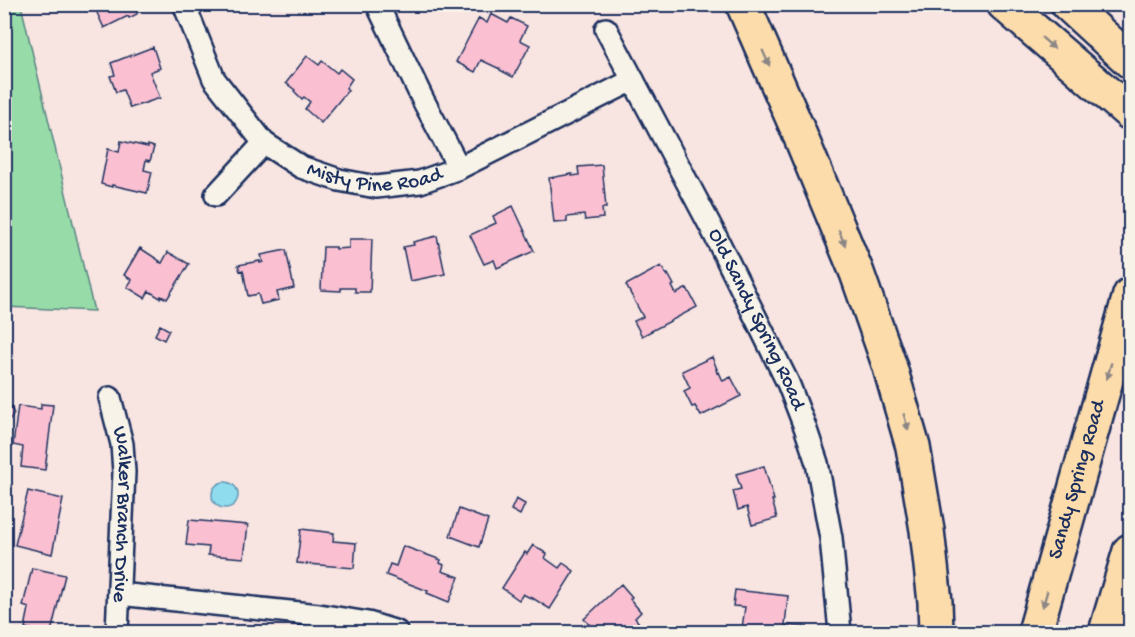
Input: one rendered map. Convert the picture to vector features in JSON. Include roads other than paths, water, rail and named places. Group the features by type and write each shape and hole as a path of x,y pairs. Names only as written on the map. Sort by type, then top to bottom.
{"main road":[{"path":"743,4 853,263 889,364 913,447 927,530 936,633"},
{"path":"1004,4 1131,113"},
{"path":"1068,4 1131,61"},
{"name":"Sandy Spring Road","path":"1035,633 1131,295"},
{"path":"1106,633 1131,551"}],"street":[{"name":"Misty Pine Road","path":"184,4 214,79 264,143 301,167 339,180 376,187 420,182 459,168 633,80"},
{"path":"378,4 423,100 459,168"},
{"name":"Old Sandy Spring Road","path":"606,28 712,229 788,383 806,428 817,463 831,538 840,633"},
{"path":"216,195 264,143"},
{"name":"Walker Branch Drive","path":"110,398 122,444 124,471 117,633"},
{"path":"119,594 319,615 368,623 397,633"}],"water":[{"path":"225,482 234,486 238,495 234,504 225,508 216,504 212,495 216,486"}]}
